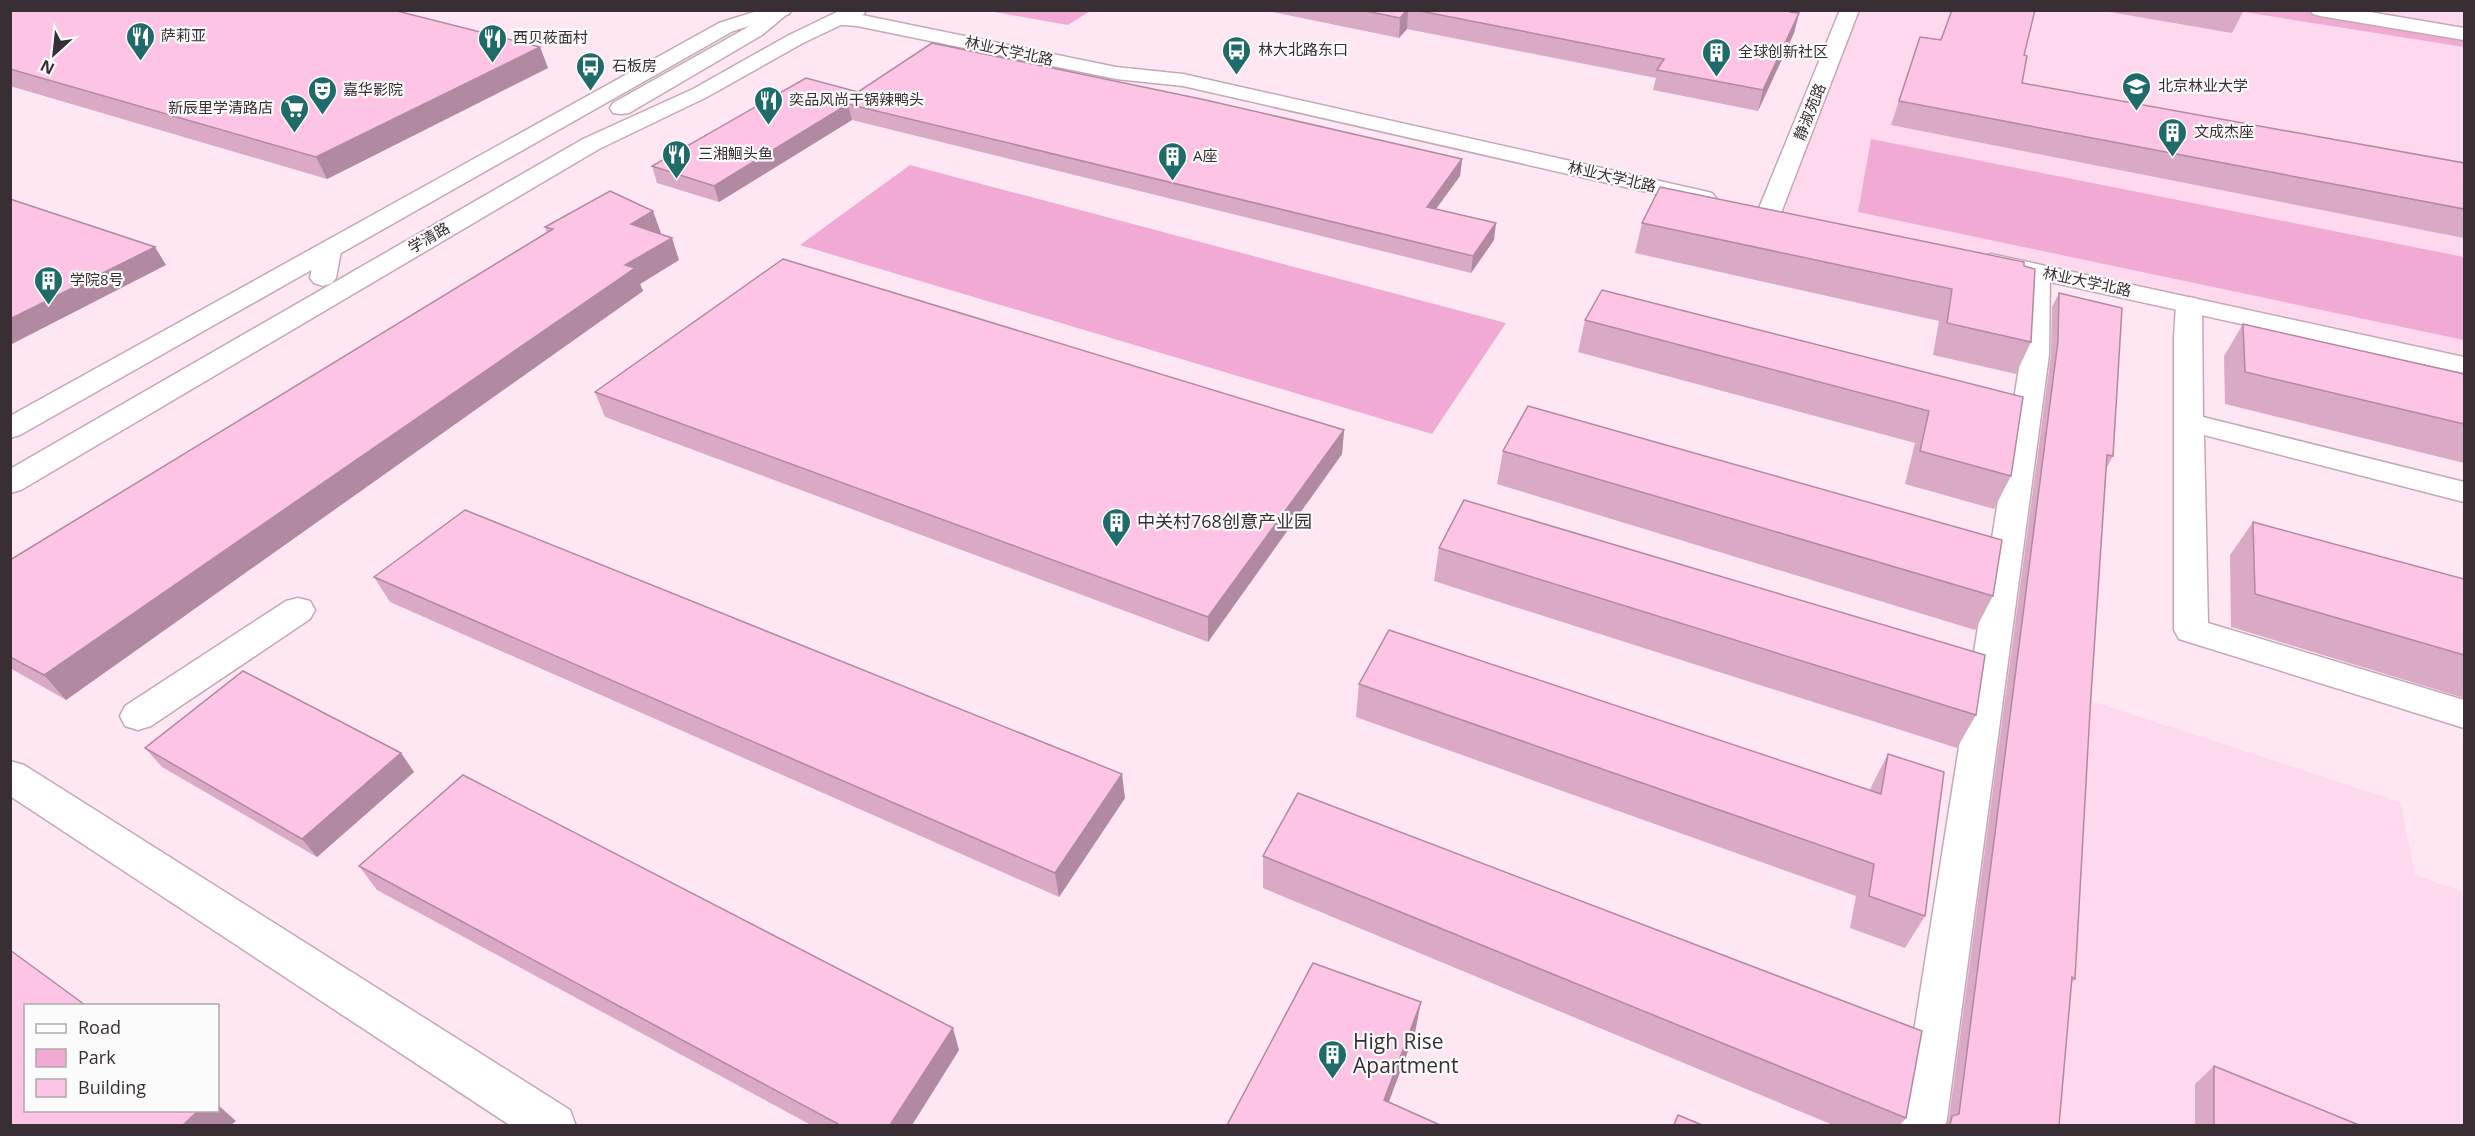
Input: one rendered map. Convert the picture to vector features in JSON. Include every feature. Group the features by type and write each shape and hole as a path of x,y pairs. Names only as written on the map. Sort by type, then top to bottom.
{"street":[{"name":"林业大学北路","path":"784,10 847,15 857,20 1116,73 1183,80 1725,203"},
{"path":"10,429 726,27 784,10"},
{"name":"学清路","path":"10,458 755,31 784,10"},
{"name":"林业大学北路","path":"900,10 1131,61 1183,80"},
{"name":"静淑苑路","path":"1770,213 1850,10"},
{"path":"2320,10 2464,34"},
{"name":"学清路","path":"10,483 591,144 700,93 796,39 847,15"},
{"path":"323,278 328,251"},
{"name":"林业大学北路","path":"1967,256 2464,365"},
{"path":"1922,1125 2035,355 2037,272"},
{"path":"2189,305 2190,630 2464,714"},
{"path":"2189,423 2464,492"},
{"path":"138,716 298,610"},
{"path":"10,776 553,1125"}],"shaded area":[{"name":"北京林业大学","path":"1848,11 2464,11 2464,356 1769,213"},
{"path":"2005,673 2400,802 2415,875 2464,892 2464,1125 1942,1126"}],"green space":[{"path":"989,11 1090,11 1068,25"},
{"path":"2238,11 2308,11 2464,36 2464,47"},
{"path":"1871,139 2464,257 2464,340 1858,212"},
{"path":"910,165 1506,323 1432,434 800,245"}],"building":[{"name":"新辰里学清路店","path":"10,10 393,10 540,47 316,157 10,69"},
{"path":"1361,10 1407,10 1400,18"},
{"path":"1415,10 1790,10 1790,12 1799,13 1763,90 1657,70 1664,59"},
{"path":"1952,10 2035,10 2024,55 2027,56 2022,83 2464,163 2464,209 1899,101 1920,37 1941,40"},
{"path":"932,43 1201,99 1462,159 1427,207 1496,223 1473,256 848,104 714,186 652,166 806,78 858,92"},
{"path":"1660,187 2024,262 2024,266 2035,269 2031,342 1947,323 1952,289 1642,223"},
{"path":"610,191 653,211 631,224 672,238 625,265 635,268 44,675 10,657 10,560 553,229 545,227"},
{"name":"学院8号","path":"10,199 155,247 10,319"},
{"name":"中关村768创意产业园","path":"783,259 1344,430 1208,617 595,392"},
{"path":"1602,290 2023,397 2011,476 1920,451 1929,411 1585,320"},
{"path":"2059,293 2122,308 2113,456 2107,455 2075,979 2072,977 2059,1125 1950,1125 1952,1116 1959,1114 2058,341"},
{"path":"2243,324 2464,374 2464,424 2245,372"},
{"path":"1528,406 2002,540 1993,596 1503,451"},
{"path":"1464,500 1985,655 1976,715 1439,548"},
{"path":"465,510 1122,774 1055,873 374,577"},
{"path":"2253,522 2464,579 2464,655 2255,594"},
{"path":"1389,630 1881,794 1888,754 1944,772 1925,916 1869,896 1874,864 1359,684"},
{"path":"243,671 401,753 302,839 145,748"},
{"path":"463,775 953,1028 890,1125 840,1125 359,866"},
{"path":"1298,793 1922,1031 1906,1118 1263,856"},
{"path":"10,950 84,1004 24,1004 24,1112 197,1112 183,1125 10,1125"},
{"name":"High Rise Apartment","path":"1313,963 1421,1002 1384,1100 1440,1125 1227,1125"},
{"path":"2214,1066 2359,1125 2214,1125"},
{"path":"1678,1115 1702,1125 1674,1125"}],"place":[{"name":"萨莉亚","path":"140,62"},
{"name":"西贝莜面村","path":"492,64"},
{"name":"林大北路东口","path":"1237,76"},
{"name":"全球创新社区","path":"1717,78"},
{"name":"石板房","path":"591,92"},
{"name":"北京林业大学","path":"2137,112"},
{"name":"嘉华影院","path":"322,116"},
{"name":"奕品风尚干锅辣鸭头","path":"768,126"},
{"name":"新辰里学清路店","path":"294,134"},
{"name":"文成杰座","path":"2173,158"},
{"name":"三湘鮰头鱼","path":"677,180"},
{"name":"A座","path":"1172,182"},
{"name":"学院8号","path":"49,306"},
{"name":"中关村768创意产业园","path":"1116,548"},
{"name":"High Rise Apartment","path":"1332,1080"}]}
